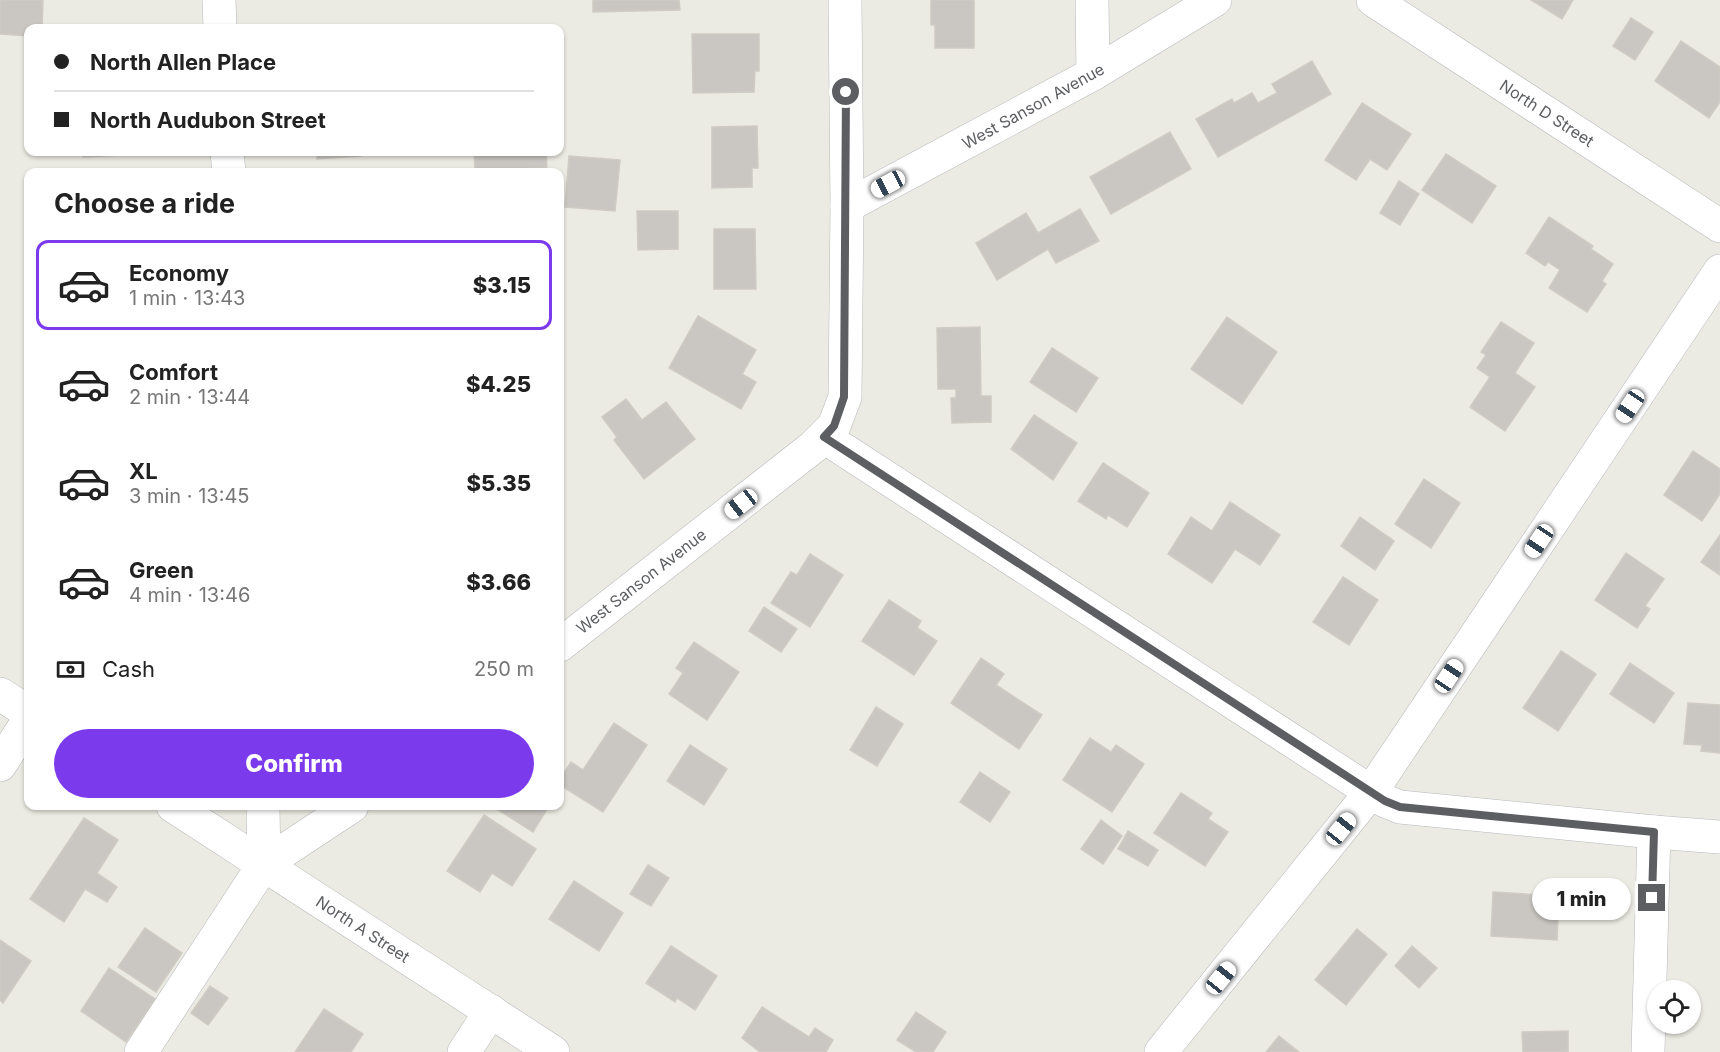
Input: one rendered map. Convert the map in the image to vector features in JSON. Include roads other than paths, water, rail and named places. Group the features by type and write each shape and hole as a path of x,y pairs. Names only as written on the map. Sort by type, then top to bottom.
{"street":[{"path":"219,0 220,24"},
{"path":"845,0 847,206 844,397 829,431 1371,792 1400,807 1720,837"},
{"path":"1092,0 1093,74"},
{"name":"West Sanson Avenue","path":"847,206 1093,74 1215,0"},
{"name":"North D Street","path":"1373,0 1720,226"},
{"path":"1161,1052 1371,792 1720,271"},
{"name":"West Sanson Avenue","path":"564,642 829,431"},
{"path":"0,694 24,709"},
{"path":"0,765 24,727"},
{"name":"North A Street","path":"179,810 553,1052"},
{"path":"263,810 264,864"},
{"path":"141,1052 264,864 346,810"},
{"path":"1648,1052 1654,832"},
{"path":"464,1052 491,1011"}]}
